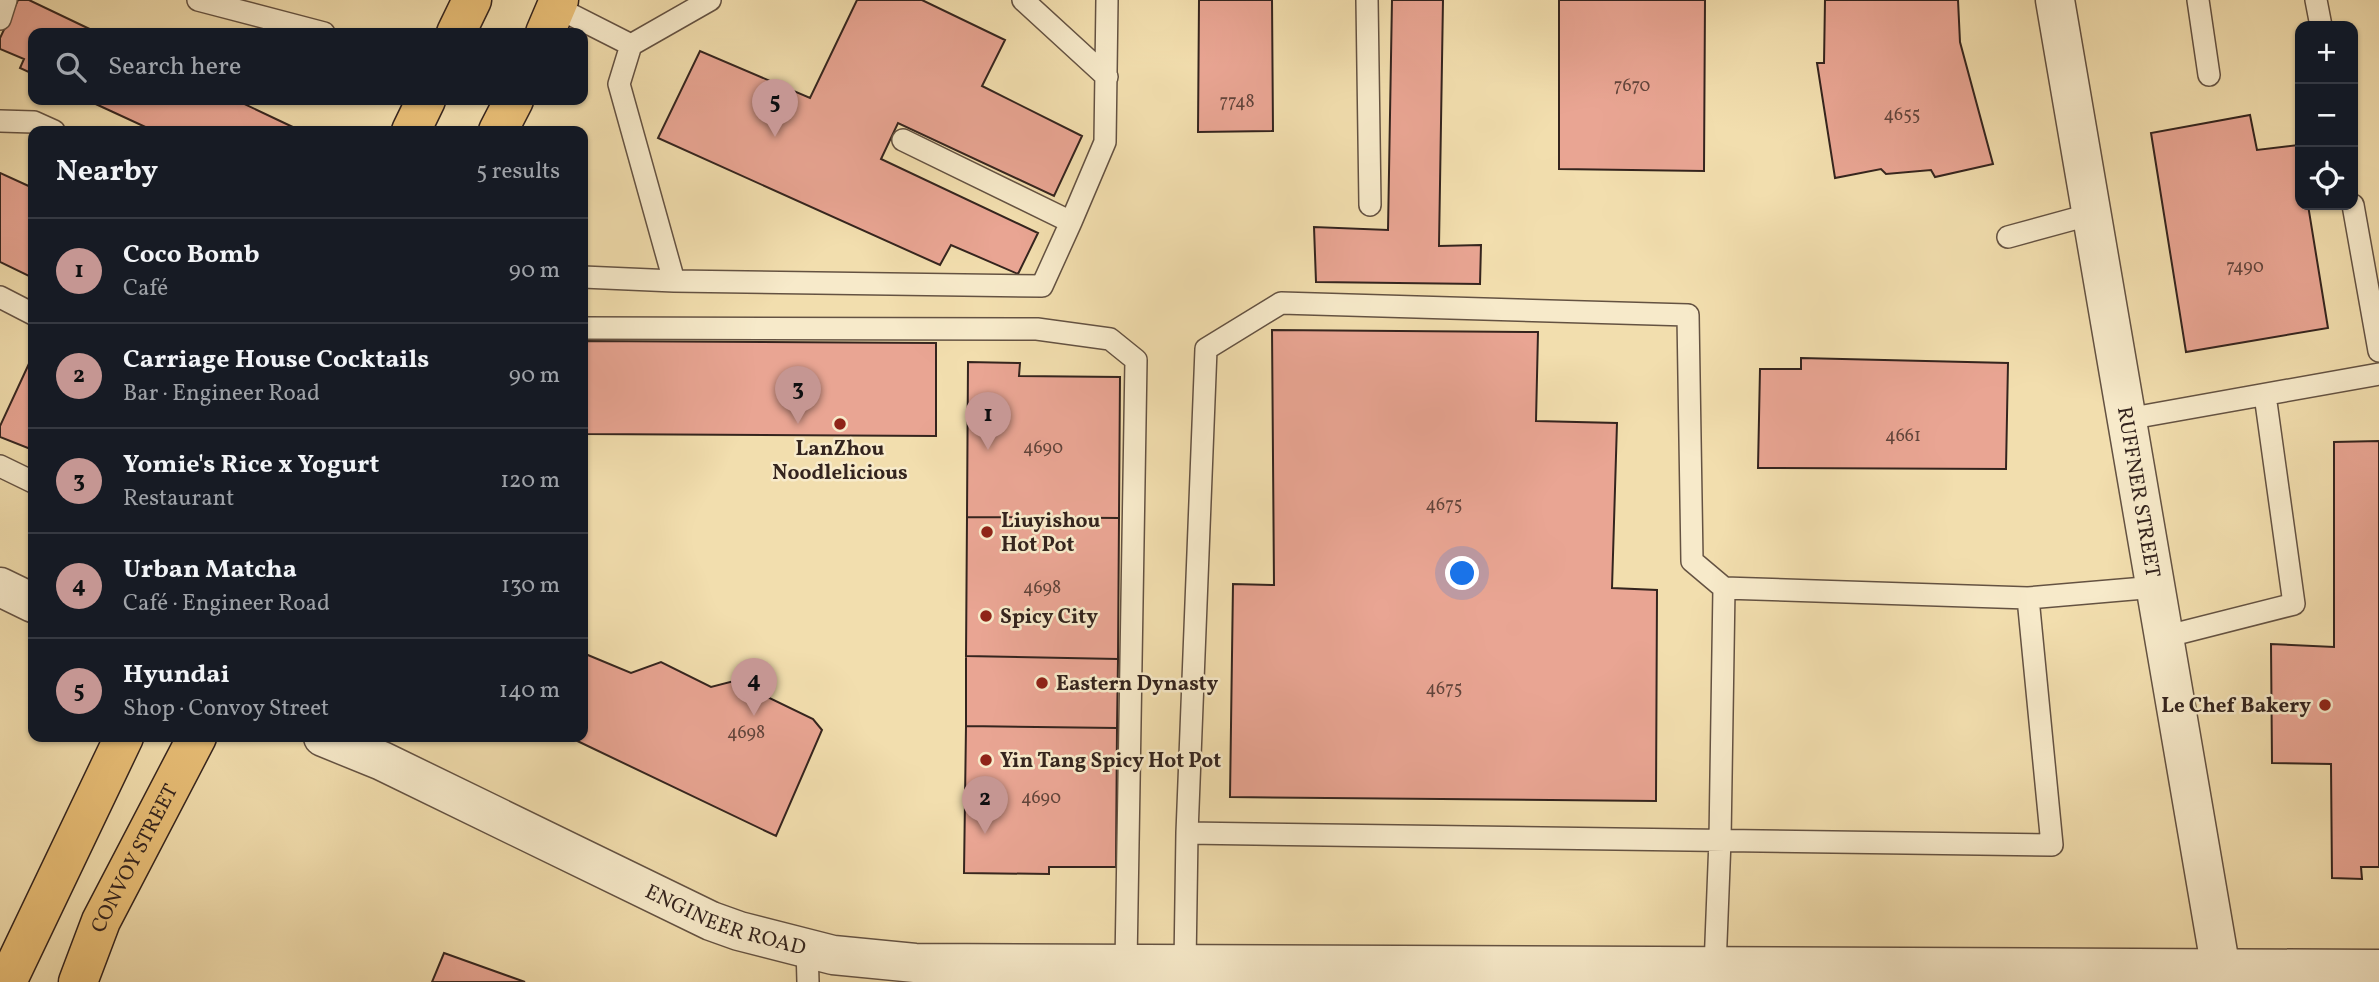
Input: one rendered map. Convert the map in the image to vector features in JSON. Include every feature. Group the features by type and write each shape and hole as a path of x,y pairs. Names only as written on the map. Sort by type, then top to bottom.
{"main road":[{"path":"459,28 472,0"},
{"path":"413,126 424,105"},
{"path":"500,126 511,105"},
{"path":"6,982 122,742"},
{"name":"CONVOY STREET","path":"78,982 101,920 194,742"}],"street":[{"name":"RUFFNER STREET","path":"2055,0 2222,975"},
{"path":"0,587 28,601"},
{"name":"ENGINEER ROAD","path":"335,742 382,761 711,921 739,931 808,964 833,955 979,973 1038,973 1126,964 1185,964 1250,973 2222,975 2379,969"}],"lane":[{"path":"0,19 6,0"},
{"path":"198,0 305,28"},
{"path":"674,281 619,84 631,45 710,0"},
{"path":"1023,0 1107,77"},
{"path":"588,277 674,281 1042,286 1105,142 1107,0"},
{"path":"1367,0 1370,205"},
{"path":"2198,0 2209,75"},
{"path":"2316,0 2320,21"},
{"path":"553,13 631,45"},
{"path":"0,121 34,122 43,126"},
{"path":"903,140 1071,222"},
{"path":"2354,210 2379,351"},
{"path":"2008,237 2092,214"},
{"path":"0,297 28,311"},
{"path":"1185,964 1187,833 1206,349 1281,303 1688,315 1692,561 1724,588 2028,598 2155,587"},
{"path":"588,328 1037,329 1110,340 1136,360 1126,964"},
{"path":"2127,419 2379,374"},
{"path":"2164,638 2294,604 2265,395"},
{"path":"0,466 28,480"},
{"path":"1694,972 1720,840 1724,588"},
{"path":"1187,833 2052,845 2028,598"}],"building":[{"path":"18,0 29,0 88,28 28,28 28,72 20,68 24,59 0,49 0,38"},
{"path":"857,0 922,0 1005,40 982,86 1082,136 1054,196 898,123 881,159 1038,233 1018,274 951,245 940,265 658,138 700,51 810,98"},
{"path":"1199,0 1272,0 1273,131 1198,132"},
{"path":"1392,0 1443,0 1439,246 1481,245 1480,284 1316,282 1314,227 1388,230"},
{"path":"1559,0 1705,0 1704,171 1559,169"},
{"path":"1825,0 1958,0 1960,42 1993,164 1935,177 1931,170 1886,174 1881,169 1835,178 1817,63 1824,63"},
{"path":"98,105 247,105 291,126 143,126"},
{"path":"2250,115 2257,150 2295,145 2295,210 2309,210 2328,328 2186,352 2151,133"},
{"path":"0,173 28,186 28,276 0,262"},
{"path":"1272,330 1538,332 1536,421 1617,423 1612,588 1657,590 1656,801 1230,797 1233,584 1274,585"},
{"path":"588,341 936,343 936,436 588,434"},
{"path":"1801,358 2008,363 2006,469 1758,468 1760,369 1801,369"},
{"path":"968,362 1020,363 1019,376 1120,377 1119,518 967,517"},
{"path":"28,366 28,448 0,437 0,426"},
{"name":"Le Chef Bakery","path":"2379,441 2379,867 2361,867 2362,879 2332,878 2331,764 2272,763 2271,644 2334,647 2334,442"},
{"path":"967,517 1119,518 1118,659 966,656"},
{"path":"588,655 631,673 661,662 711,687 734,681 813,719 822,730 776,836 579,742 588,742"},
{"name":"Eastern Dynasty","path":"966,656 1118,659 1117,728 966,726"},
{"path":"966,726 1117,728 1116,867 1049,867 1049,874 964,873"},
{"path":"444,953 525,982 432,982"}],"place":[{"name":"Hyundai","path":"775,137"},
{"name":"Yomie's Rice x Yogurt","path":"798,424"},
{"name":"LanZhou Noodlelicious","path":"840,424"},
{"name":"Coco Bomb","path":"988,450"},
{"name":"Liuyishou Hot Pot","path":"987,532"},
{"name":"Spicy City","path":"986,616"},
{"name":"Eastern Dynasty","path":"1042,683"},
{"name":"Le Chef Bakery","path":"2325,705"},
{"name":"Urban Matcha","path":"754,716"},
{"name":"Yin Tang Spicy Hot Pot","path":"986,760"},
{"name":"Carriage House Cocktails","path":"985,834"}]}
